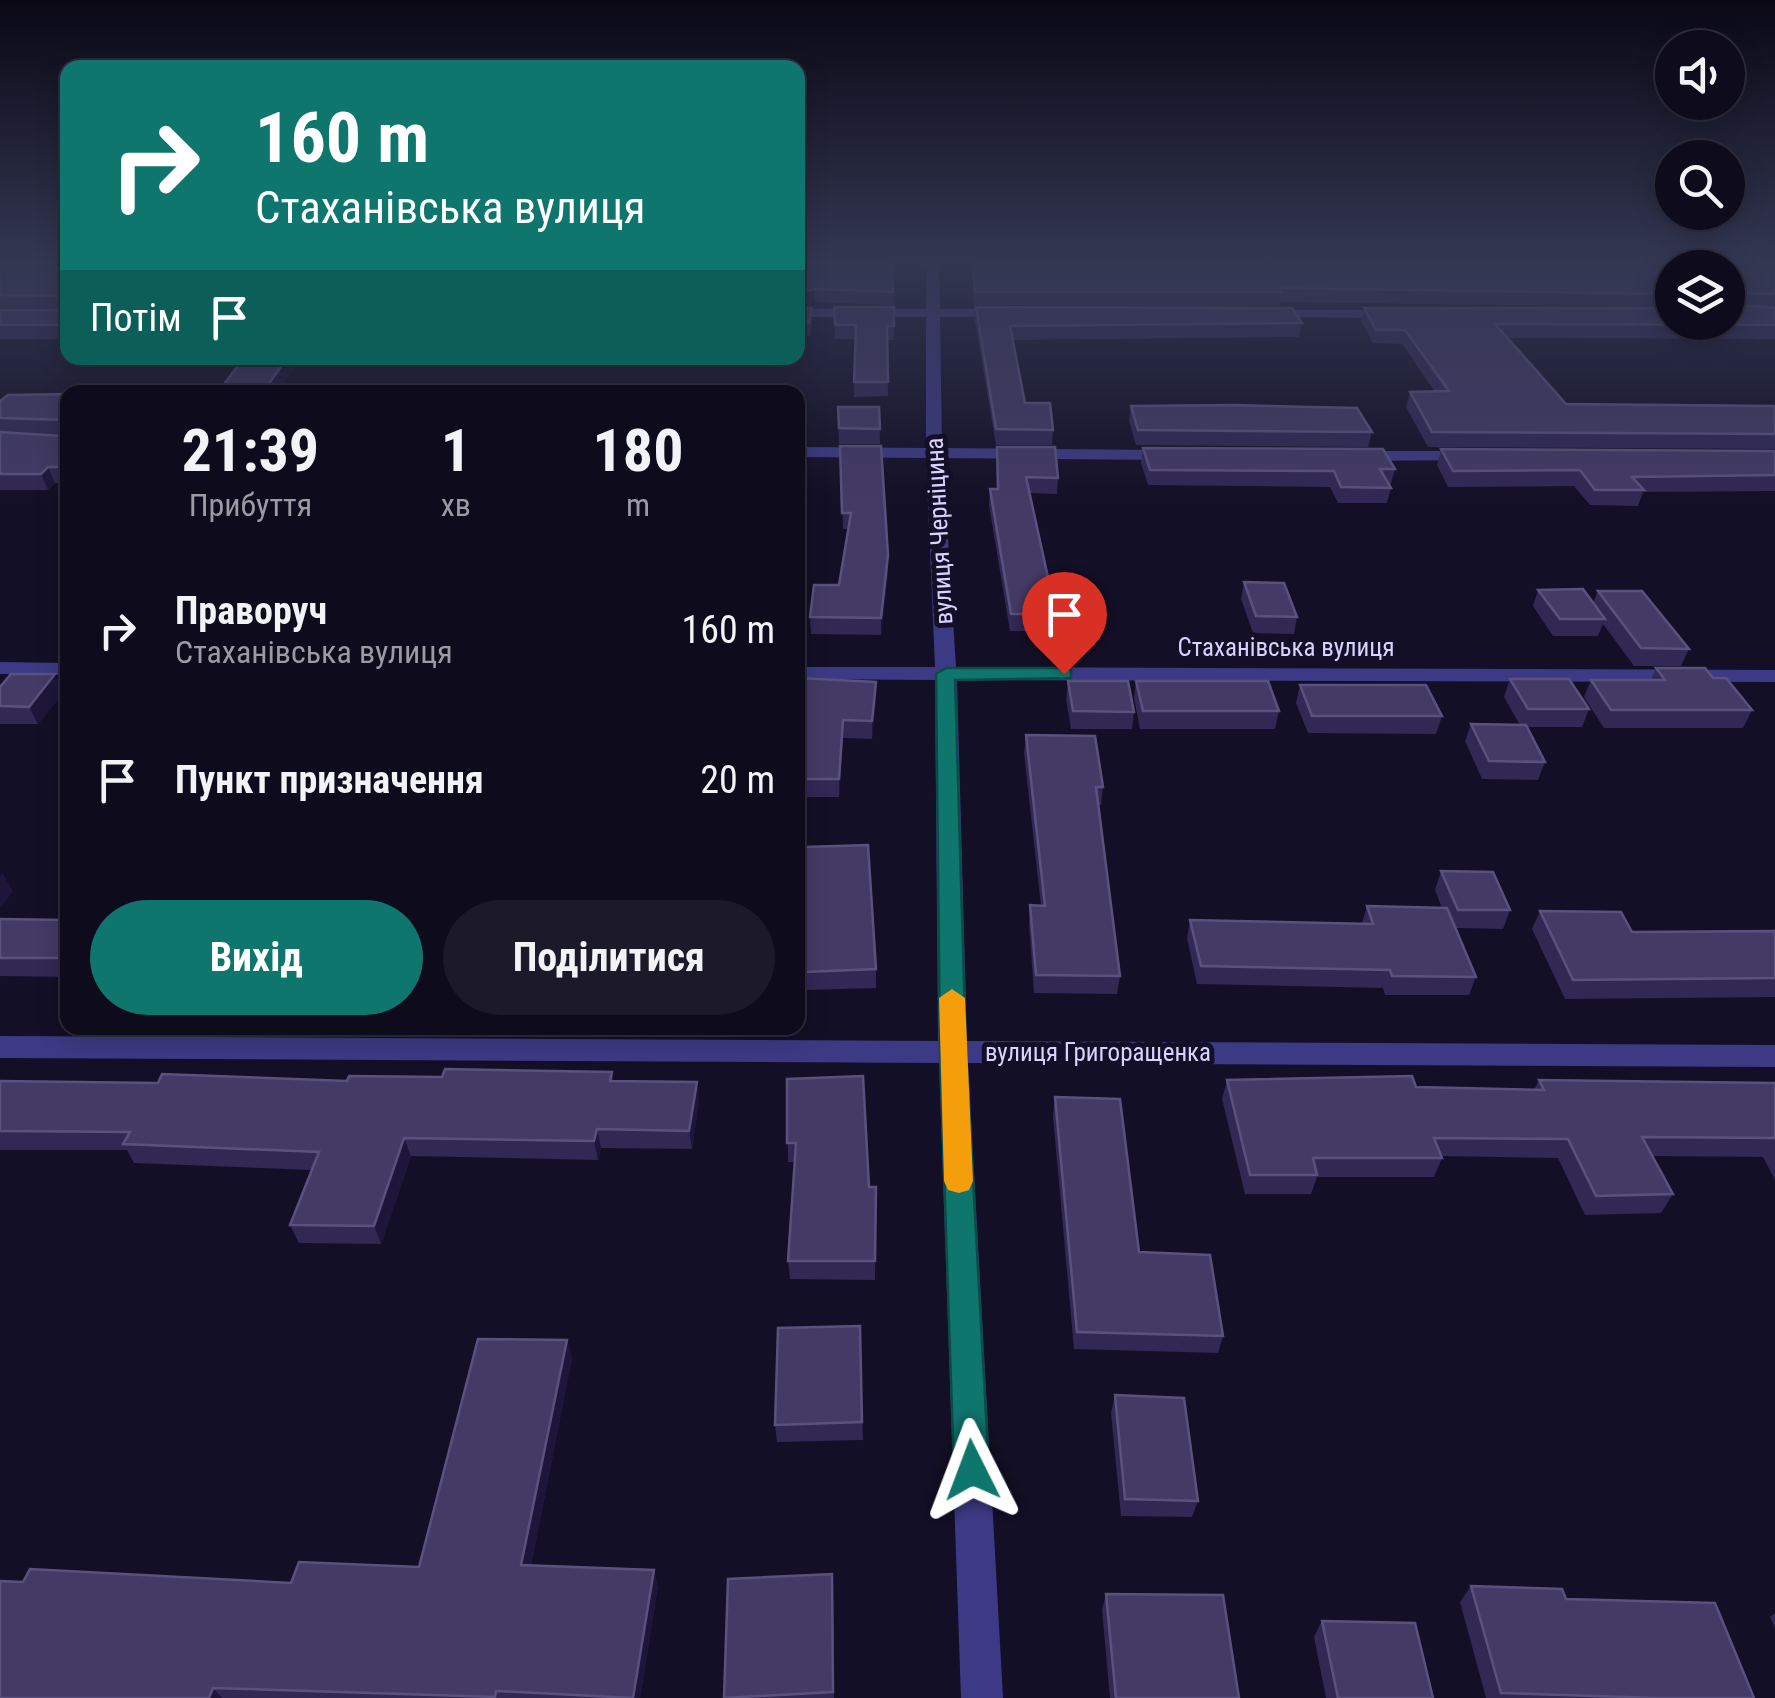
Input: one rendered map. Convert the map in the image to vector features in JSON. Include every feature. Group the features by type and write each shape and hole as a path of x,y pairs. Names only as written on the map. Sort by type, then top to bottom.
{"street":[{"name":"вулиця Черніцина","path":"933,342 934,454 946,674 953,1051 982,1698"},
{"path":"805,452 1188,455"},
{"path":"1325,456 1501,456"},
{"path":"0,668 60,669"},
{"name":"Стаханівська вулиця","path":"805,673 1775,676"},
{"name":"вулиця Григоращенка","path":"0,1048 1775,1056"}],"building":[{"path":"855,342 887,342 888,382 854,382"},
{"path":"982,342 1013,342 1025,403 1050,403 1053,430 996,429"},
{"path":"1414,342 1511,342 1566,404 1775,406 1775,434 1432,432 1410,392 1449,391"},
{"path":"239,365 282,365 268,385 223,385"},
{"path":"60,394 60,420 0,418 0,401 8,395"},
{"path":"1131,406 1357,408 1372,432 1138,430"},
{"path":"838,407 879,407 880,429 839,428"},
{"path":"0,432 60,436 60,467 48,467 41,474 0,474"},
{"path":"840,446 881,446 888,555 881,618 810,617 814,585 839,585 851,513 842,513"},
{"path":"997,447 1055,447 1058,478 1026,477 1056,614 1011,614 990,489 998,489"},
{"path":"1143,448 1383,449 1395,469 1380,469 1391,488 1341,487 1334,471 1150,470"},
{"path":"1441,449 1775,451 1775,475 1632,477 1644,490 1595,490 1580,470 1453,471"},
{"path":"1244,582 1284,583 1297,617 1256,616"},
{"path":"1583,589 1605,619 1560,619 1538,590"},
{"path":"1598,591 1642,591 1689,649 1641,648"},
{"path":"1656,668 1705,668 1713,678 1726,678 1752,710 1611,710 1591,680 1665,680"},
{"path":"11,674 55,674 29,707 0,706 0,687"},
{"path":"805,678 876,682 872,721 843,720 839,779 805,779"},
{"path":"1510,679 1569,679 1589,709 1528,709"},
{"path":"1068,681 1128,681 1134,712 1073,711"},
{"path":"1136,681 1268,681 1279,711 1143,711"},
{"path":"1300,685 1426,685 1442,716 1312,716"},
{"path":"1471,724 1526,725 1545,762 1489,761"},
{"path":"1026,735 1095,736 1103,787 1096,787 1120,976 1036,975 1030,905 1045,906"},
{"path":"868,845 876,969 805,972 805,847"},
{"path":"1441,871 1493,872 1510,910 1458,910"},
{"path":"1367,906 1447,908 1476,977 1392,976 1390,970 1201,966 1190,920 1373,924"},
{"path":"1540,911 1621,912 1632,932 1775,931 1775,978 1573,980"},
{"path":"0,919 60,920 60,958 0,958"},
{"path":"445,1069 612,1072 610,1081 697,1082 689,1131 597,1129 594,1141 404,1138 374,1226 290,1225 319,1152 123,1144 130,1132 0,1131 0,1081 158,1083 162,1074 347,1081 349,1076 442,1077"},
{"path":"863,1076 869,1187 876,1187 875,1261 788,1261 796,1143 787,1143 787,1079"},
{"path":"1412,1076 1416,1087 1544,1090 1539,1080 1775,1083 1775,1138 1642,1137 1673,1194 1596,1196 1568,1139 1434,1138 1442,1158 1313,1158 1317,1175 1250,1175 1227,1080"},
{"path":"1055,1097 1120,1099 1139,1252 1210,1255 1223,1336 1077,1332"},
{"path":"860,1326 862,1422 775,1425 778,1328"},
{"path":"478,1339 567,1340 521,1565 654,1570 633,1698 496,1691 495,1697 213,1688 209,1698 0,1698 0,1581 23,1582 30,1569 291,1583 299,1562 419,1567"},
{"path":"1115,1395 1184,1398 1198,1501 1125,1499"},
{"path":"832,1574 833,1692 724,1698 728,1579"},
{"path":"1471,1586 1562,1589 1566,1599 1715,1603 1754,1698 1501,1693"},
{"path":"1106,1594 1223,1595 1239,1698 1116,1698"},
{"path":"1322,1621 1415,1623 1433,1698 1338,1698"}],"slow traffic":[{"path":"952,998 959,1181"}],"route":[{"path":"972,1470 953,1051 946,674 1064,674"}]}
